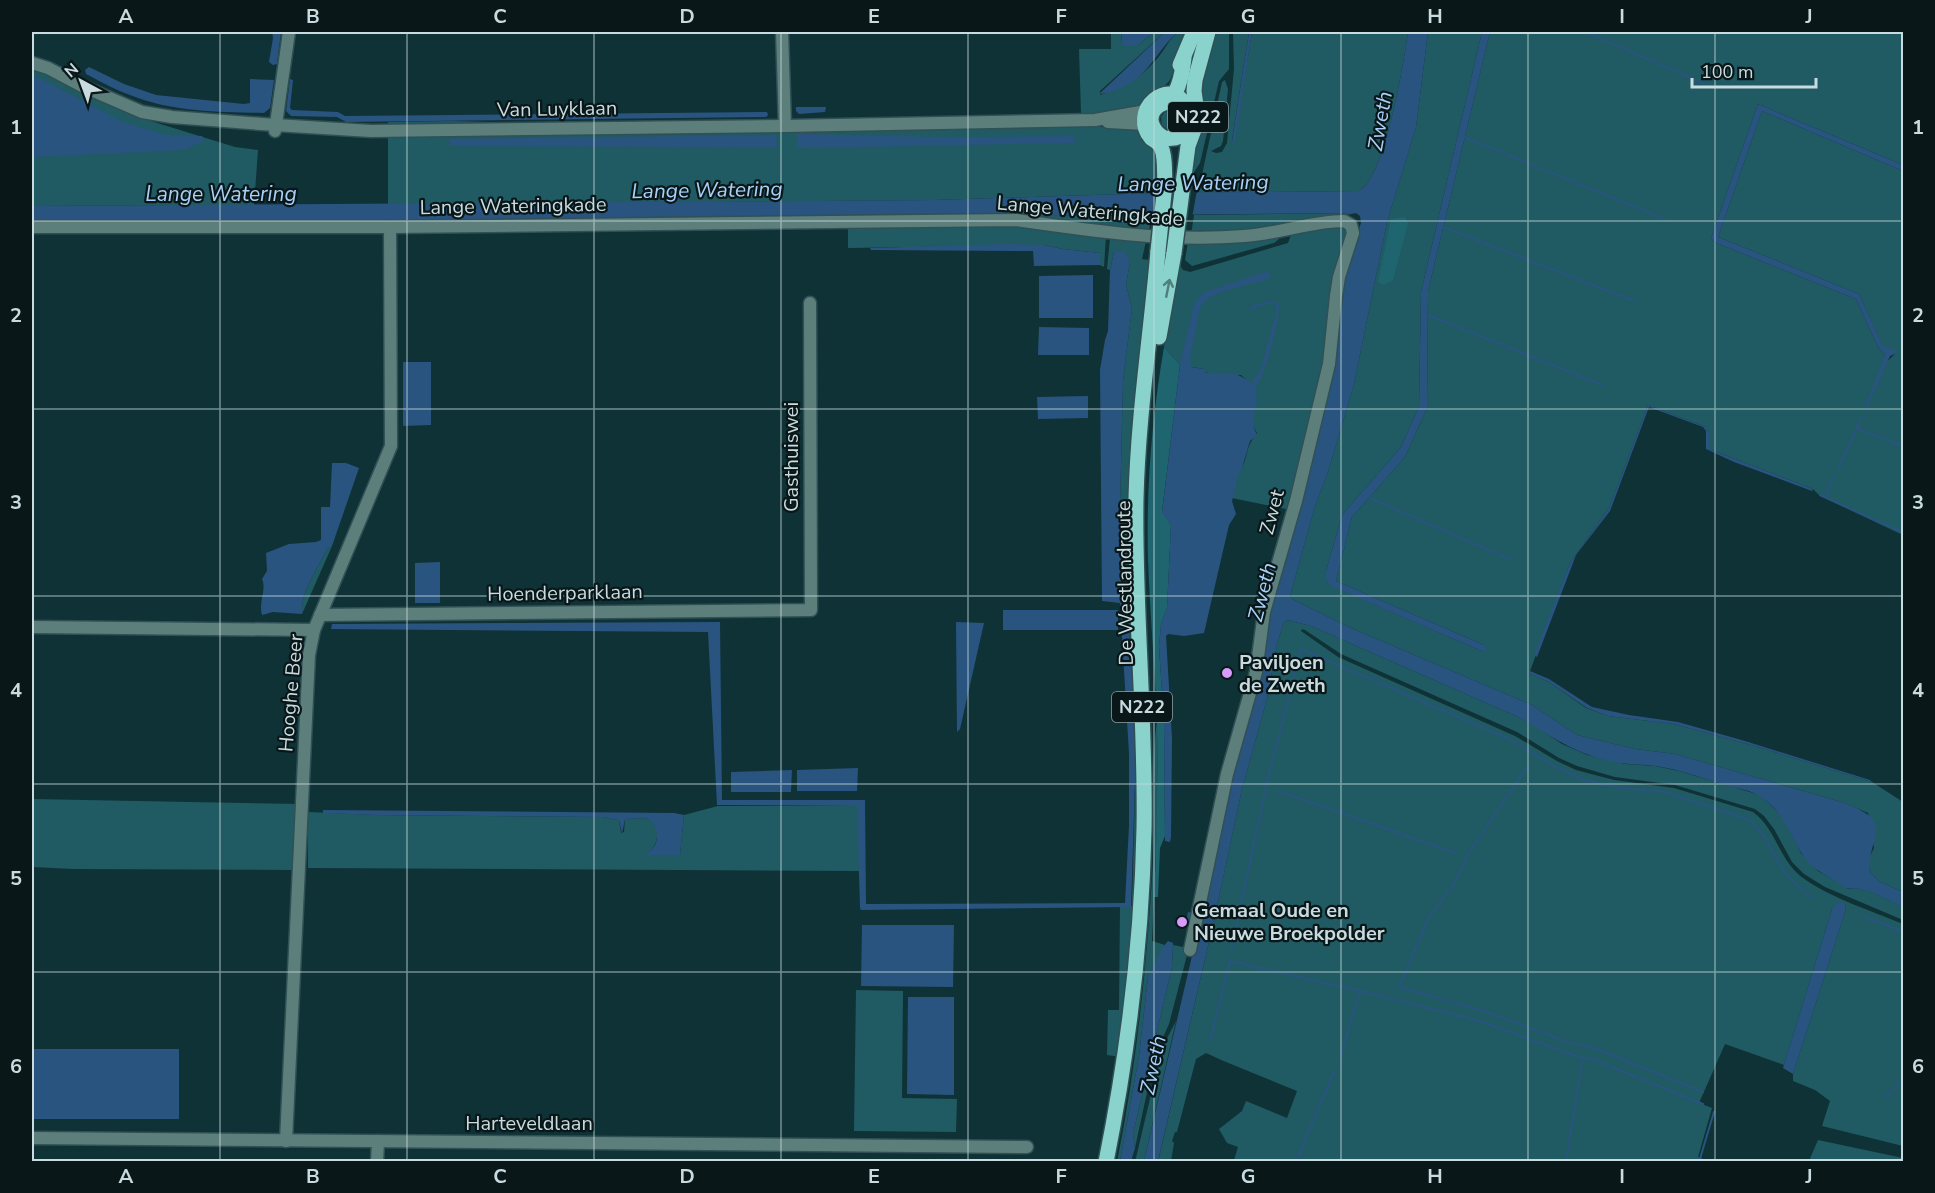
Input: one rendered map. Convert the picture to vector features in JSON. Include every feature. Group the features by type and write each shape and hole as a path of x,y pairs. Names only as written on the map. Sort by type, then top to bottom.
{"main road":[{"name":"N222","path":"1174,98 1190,112 1190,123 1185,132 1167,139 1148,133 1148,120 1151,119 1154,110 1174,98 1184,58 1194,32"},
{"name":"De Westlandroute","path":"1174,98 1185,89 1208,32"},
{"name":"De Westlandroute","path":"1114,1161 1133,1049 1147,909 1151,828 1151,755 1144,568 1144,471 1149,406 1174,253 1188,146 1198,119 1194,91 1202,48"},
{"name":"De Westlandroute","path":"1106,1161 1130,1013 1140,908 1144,829 1136,496 1140,426 1165,184 1163,154 1167,139 1178,140 1183,184"}],"street":[{"path":"275,129 289,32"},
{"path":"782,32 785,126"},
{"name":"Van Luyklaan","path":"32,63 48,68 82,86 142,112 275,129 371,131 1148,120"},
{"name":"Lange Wateringkade","path":"32,227 390,227 1016,220 1109,233 1191,239 1247,236 1344,220 1351,225"},
{"name":"Zwet","path":"1190,950 1227,774 1256,672 1264,612 1296,501 1329,364 1339,277 1353,233 1351,225"},
{"name":"Hooghe Beer","path":"286,1141 309,655 314,630 391,446 390,227"},
{"name":"Gasthuiswei","path":"810,303 811,610"},
{"name":"Hoenderparklaan","path":"320,615 811,610"},
{"path":"32,627 314,630"},
{"name":"Harteveldlaan","path":"32,1138 1027,1147"},
{"path":"377,1161 378,1142"}],"shaded area":[{"path":"272,32 281,32 277,64 273,65 269,62"},
{"path":"1111,32 1121,32 1122,45 1138,45 1154,32 1165,32 1100,91 1100,95 1137,78 1178,32 1188,32 1170,80 1161,90 1137,107 1108,113 1081,113 1079,49 1111,49"},
{"path":"1121,32 1154,32 1138,45 1122,45"},
{"path":"1165,32 1178,32 1146,70 1131,83 1099,94"},
{"path":"1214,32 1229,32 1229,69 1219,81 1200,163 1192,175 1189,174 1198,93"},
{"path":"1233,32 1249,32 1232,140 1234,141 1252,32 1408,32 1398,92 1385,143 1368,182 1359,191 1198,193 1222,82 1225,80 1228,89 1223,141 1221,146 1211,151 1222,152 1227,143 1234,69"},
{"path":"1249,32 1252,32 1235,141 1232,141"},
{"path":"1408,32 1428,32 1416,127 1387,222 1354,384 1328,472 1315,506 1290,596 1351,628 1532,705 1577,735 1635,749 1675,754 1845,803 1860,810 1875,823 1876,830 1869,870 1878,881 1903,892 1903,907 1867,891 1845,889 1813,867 1802,854 1778,813 1754,793 1675,770 1618,763 1593,756 1570,747 1516,716 1311,626 1287,620 1283,624 1277,645 1267,699 1242,789 1158,1161 1144,1161 1199,926 1186,921 1188,912 1200,914 1271,604 1334,371 1344,274 1361,223 1360,216 1356,213 32,223 32,206 935,200 1156,193 1359,191 1368,182 1385,143 1398,92"},
{"path":"1428,32 1482,32 1421,292 1419,406 1401,447 1342,515 1326,571 1326,581 1334,587 1484,652 1484,645 1336,581 1352,517 1405,457 1427,408 1428,291 1490,32 1903,32 1903,165 1758,104 1711,238 1714,242 1856,299 1878,347 1885,355 1883,365 1895,354 1883,347 1859,294 1718,237 1762,111 1903,171 1903,535 1820,496 1813,489 1709,449 1709,433 1706,427 1648,405 1609,508 1570,563 1530,674 1549,682 1586,708 1608,716 1674,724 1872,782 1903,802 1903,892 1878,881 1869,870 1869,858 1874,848 1868,813 1845,803 1675,754 1635,749 1577,735 1532,705 1351,628 1290,596 1315,506 1328,472 1354,384 1387,222 1416,127"},
{"path":"1482,32 1490,32 1428,291 1427,408 1405,457 1352,517 1336,581 1484,645 1487,647 1484,652 1333,587 1326,581 1326,571 1342,515 1401,447 1419,406 1421,292"},
{"path":"89,67 124,84 156,95 244,104 250,103 250,79 274,80 270,108 264,113 216,112 153,103 125,93 86,74 85,70"},
{"path":"32,68 141,118 235,147 258,150 254,205 32,206"},
{"path":"32,77 39,78 123,122 167,135 202,136 204,141 182,150 32,157"},
{"path":"290,79 293,80 290,108 292,110 338,112 345,116 767,112 768,115 766,117 346,122 337,117 291,116 286,111"},
{"path":"1758,104 1903,165 1903,171 1762,111 1718,237 1859,294 1883,346 1896,350 1895,354 1890,356 1866,410 1864,410 1885,355 1878,347 1856,299 1714,242 1711,238"},
{"path":"1173,106 1179,110 1180,120 1176,127 1167,129 1162,125 1161,117 1165,112 1171,111"},
{"path":"796,107 826,107 825,112 799,114"},
{"path":"452,121 774,130 1040,125 1129,128 1142,134 1155,150 1158,179 1156,193 935,200 388,205 388,122"},
{"path":"797,134 935,137 1075,136 1074,143 797,148"},
{"path":"776,135 777,147 450,146 449,139"},
{"path":"1356,213 1286,228 1191,235 1194,215"},
{"path":"1026,216 1152,216 1148,234"},
{"path":"1405,217 1408,223 1393,280 1384,285 1378,282 1391,219"},
{"path":"1018,223 1106,236 1104,267 1100,265 1100,253 1044,245 848,248 848,225"},
{"path":"1341,225 1347,233 1331,330 1291,510 1232,498 1236,477 1257,433 1252,417 1256,399 1255,392 1251,384 1241,375 1223,376 1204,372 1204,369 1180,365 1164,347 1178,262 1183,270 1190,272 1288,243 1292,232"},
{"path":"1277,236 1279,239 1274,243 1192,266 1185,260 1188,242"},
{"path":"1110,238 1146,241 1142,259 1149,260 1147,288 1149,298 1143,371 1140,810 1137,918 1121,1057 1107,1055 1108,1010 1119,1010 1120,907 1132,906 1136,751 1123,515 1120,508 1123,381 1132,308 1126,285 1130,262 1114,252 1110,270 1107,269"},
{"path":"1044,245 1100,253 1100,265 1034,266 1033,251 871,250 870,248"},
{"path":"1114,252 1125,252 1130,262 1126,285 1132,308 1123,381 1120,508 1123,515 1136,751 1131,907 861,910 857,806 717,805 708,632 331,629 332,624 720,622 722,800 865,800 866,904 1125,903 1129,825 1129,754 1120,603 1102,601 1100,370 1108,331 1110,270"},
{"path":"1269,272 1268,279 1224,291 1203,303 1198,314 1191,351 1191,367 1204,369 1204,372 1234,374 1251,383 1261,369 1277,309 1274,304 1265,304 1251,310 1249,308 1268,302 1279,305 1271,348 1255,388 1257,399 1253,421 1257,435 1250,441 1236,480 1232,501 1236,514 1229,525 1204,633 1184,636 1168,634 1166,636 1172,738 1170,842 1165,841 1164,723 1159,647 1161,624 1167,608 1171,525 1162,513 1180,365 1194,304 1203,293"},
{"path":"1093,275 1093,318 1039,318 1039,276"},
{"path":"1039,327 1089,328 1089,355 1038,355"},
{"path":"1164,347 1180,365 1162,512 1171,525 1167,608 1161,624 1159,647 1164,723 1165,836 1160,848 1158,897 1154,897 1157,724 1148,560 1148,506 1153,426"},
{"path":"403,362 431,362 431,425 403,426"},
{"path":"1088,396 1088,418 1038,419 1037,397"},
{"path":"1648,405 1706,427 1709,433 1709,449 1813,489 1812,491 1734,462 1706,449 1706,431 1703,427 1649,407 1610,511 1576,555 1537,657 1534,655 1570,563 1609,508"},
{"path":"332,463 346,463 359,468 332,546 327,549 307,589 302,614 273,612 262,615 264,587 262,579 267,571 266,553 289,544 321,540 321,507 330,507"},
{"path":"332,546 302,614 302,606 310,581 327,549"},
{"path":"440,562 440,603 415,603 415,563"},
{"path":"1003,610 1118,610 1118,630 1003,630"},
{"path":"1287,620 1311,626 1516,716 1562,744 1587,755 1625,764 1655,766 1679,771 1760,795 1784,818 1801,853 1818,871 1847,889 1868,891 1903,907 1903,920 1825,887 1804,874 1792,862 1774,829 1755,809 1675,785 1615,777 1577,766 1559,758 1517,732 1341,654 1305,630 1301,631 1338,657 1515,736 1576,770 1614,780 1674,788 1753,812 1766,825 1790,865 1805,880 1846,901 1903,924 1903,1146 1822,1126 1830,1101 1815,1090 1793,1081 1793,1074 1846,909 1845,904 1832,909 1784,1065 1725,1044 1699,1103 1712,1108 1698,1157 1709,1161 1238,1161 1234,1160 1238,1147 1227,1143 1219,1129 1242,1111 1246,1101 1287,1118 1297,1091 1206,1053 1196,1059 1177,1132 1172,1141 1174,1143 1171,1161 1158,1162 1242,789 1267,699 1277,645 1283,624"},
{"path":"956,622 984,623 960,729 957,732"},
{"path":"1530,671 1549,679 1592,707 1678,722 1872,782 1674,724 1608,716 1587,708 1549,682 1530,674"},
{"path":"1157,721 1158,810 1152,941 1165,945 1148,977 1139,1056 1120,1161 1117,1162 1136,1050 1148,938 1153,863 1154,756"},
{"path":"858,768 857,791 797,791 797,770"},
{"path":"792,770 791,792 731,792 731,772"},
{"path":"32,799 299,804 296,870 32,867"},
{"path":"718,806 858,806 860,871 308,868 308,812 374,815 603,817 619,820 621,833 624,832 625,819 646,818 654,823 657,837 653,848 646,855 680,855 684,815"},
{"path":"323,810 674,813 684,815 680,855 645,855 655,845 657,837 653,823 646,818 625,819 622,834 619,820 603,817 374,815 323,813"},
{"path":"1838,901 1845,904 1846,909 1793,1074 1783,1068 1832,909"},
{"path":"862,925 954,925 953,987 861,986"},
{"path":"1168,941 1173,943 1172,967 1133,1134 1135,1148 1131,1161 1120,1161 1139,1056 1148,977"},
{"path":"1173,945 1183,947 1187,955 1169,1024 1152,1069 1135,1148 1133,1134 1172,967"},
{"path":"856,990 903,991 902,1098 957,1099 956,1132 854,1131"},
{"path":"908,997 954,997 954,1095 907,1094"},
{"path":"1176,1021 1144,1161 1135,1162 1162,1048"},
{"path":"32,1049 179,1049 179,1119 32,1119"},
{"path":"1818,1140 1903,1158 1903,1161 1809,1161"}],"pier":[{"path":"1157,190 1197,190 1192,218 1151,219"}],"waterway":[{"path":"1586,32 1714,88"},
{"path":"1464,137 1665,219"},
{"path":"1443,227 1634,301"},
{"path":"1428,315 1602,385"},
{"path":"1838,469 1862,417"},
{"path":"1857,428 1904,447"},
{"path":"1825,497 1834,477"},
{"path":"1820,495 1904,533"},
{"path":"1370,498 1511,560"},
{"path":"1231,951 1266,787 1301,649 1509,739 1581,779 1612,787 1665,792 1748,819 1761,833 1789,877 1814,898"},
{"path":"1528,765 1467,856 1454,884 1429,917 1399,987 1490,1013 1570,1043 1592,1047 1703,1092"},
{"path":"1278,791 1456,853"},
{"path":"1865,917 1904,932"},
{"path":"1210,1041 1230,961 1476,1020 1580,1057 1592,1059 1703,1104"},
{"path":"1340,1058 1360,991"},
{"path":"1566,1162 1582,1061"},
{"path":"1296,1162 1334,1072"},
{"path":"1884,1099 1904,1079"},
{"path":"1699,1162 1714,1112"},
{"path":"1699,1159 1707,1162"}],"place":[{"name":"Paviljoen de Zweth","path":"1227,673"},
{"name":"Gemaal Oude en Nieuwe Broekpolder","path":"1182,922"}],"water label":[{"name":"Zweth","path":"1380,121"},
{"name":"Lange Watering","path":"1193,183"},
{"name":"Lange Watering","path":"707,190"},
{"name":"Lange Watering","path":"221,194"},
{"name":"Zweth","path":"1262,592"},
{"name":"Zweth","path":"1153,1065"}]}
